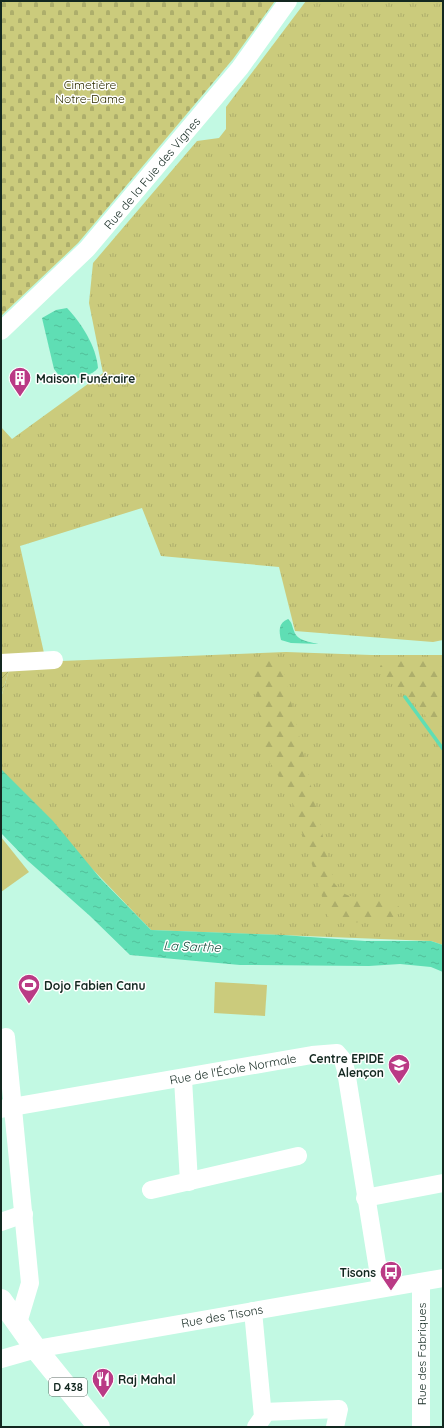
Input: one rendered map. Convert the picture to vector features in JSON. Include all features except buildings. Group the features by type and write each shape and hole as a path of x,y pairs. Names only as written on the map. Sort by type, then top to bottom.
{"main road":[{"name":"D 438","path":"1,1300 36,1349 99,1427"}],"street":[{"name":"Rue de la Fuie des Vignes","path":"1,331 87,250 240,68 288,1"},
{"path":"1,663 54,660"},
{"path":"3,1038 6,1109 24,1214 30,1283 18,1323"},
{"name":"Rue de l'École Normale","path":"6,1109 183,1079 312,1055 336,1053 343,1060 346,1071 365,1198 381,1288"},
{"path":"183,1079 189,1182"},
{"path":"151,1190 298,1156"},
{"path":"365,1198 443,1183"},
{"path":"1,1222 24,1214"},
{"name":"Rue des Tisons","path":"1,1359 36,1349 443,1278"},
{"name":"Rue des Fabriques","path":"421,1282 421,1427"},
{"path":"253,1311 259,1419 338,1409 335,1427"}],"green space":[{"name":"Cimetière Notre-Dame","path":"1,1 275,1 233,59 78,243 1,316"},
{"path":"306,1 443,1 443,640 433,642 295,631 279,567 161,556 142,508 20,546 44,653 1,657 1,427 12,439 103,373 89,303 93,263 197,141 219,138 226,129 226,107"},
{"path":"286,652 371,655 443,655 443,945 431,941 151,930 1,774 1,698 11,663"},
{"path":"264,658 274,661 283,668 334,883 342,892 349,896 392,898 399,907 396,920 346,923 329,919 289,791 266,757 252,674 254,666"},
{"path":"388,660 443,661 443,742 421,709 381,672 380,666"},
{"path":"1,663 11,663 1,698"},
{"path":"1,837 29,872 1,892"},
{"path":"215,982 267,985 265,1016 214,1013"}],"water":[{"path":"67,308 78,321 87,336 97,360 98,368 95,371 87,376 76,379 62,379 54,369 42,318 56,310"},
{"path":"288,619 298,637 319,644 291,643 281,640 281,625"},
{"name":"La Sarthe","path":"1,769 53,821 100,878 151,930 283,935 365,941 431,941 443,945 443,972 431,967 400,964 369,966 240,965 130,955 90,916 27,860 1,833"}],"waterway":[{"path":"405,697 443,749"}],"place":[{"name":"Maison Funéraire","path":"20,398"},
{"name":"Dojo Fabien Canu","path":"29,1004"},
{"name":"Centre EPIDE Alençon","path":"399,1084"},
{"name":"Tisons","path":"391,1292"},
{"name":"Raj Mahal","path":"103,1398"}]}
